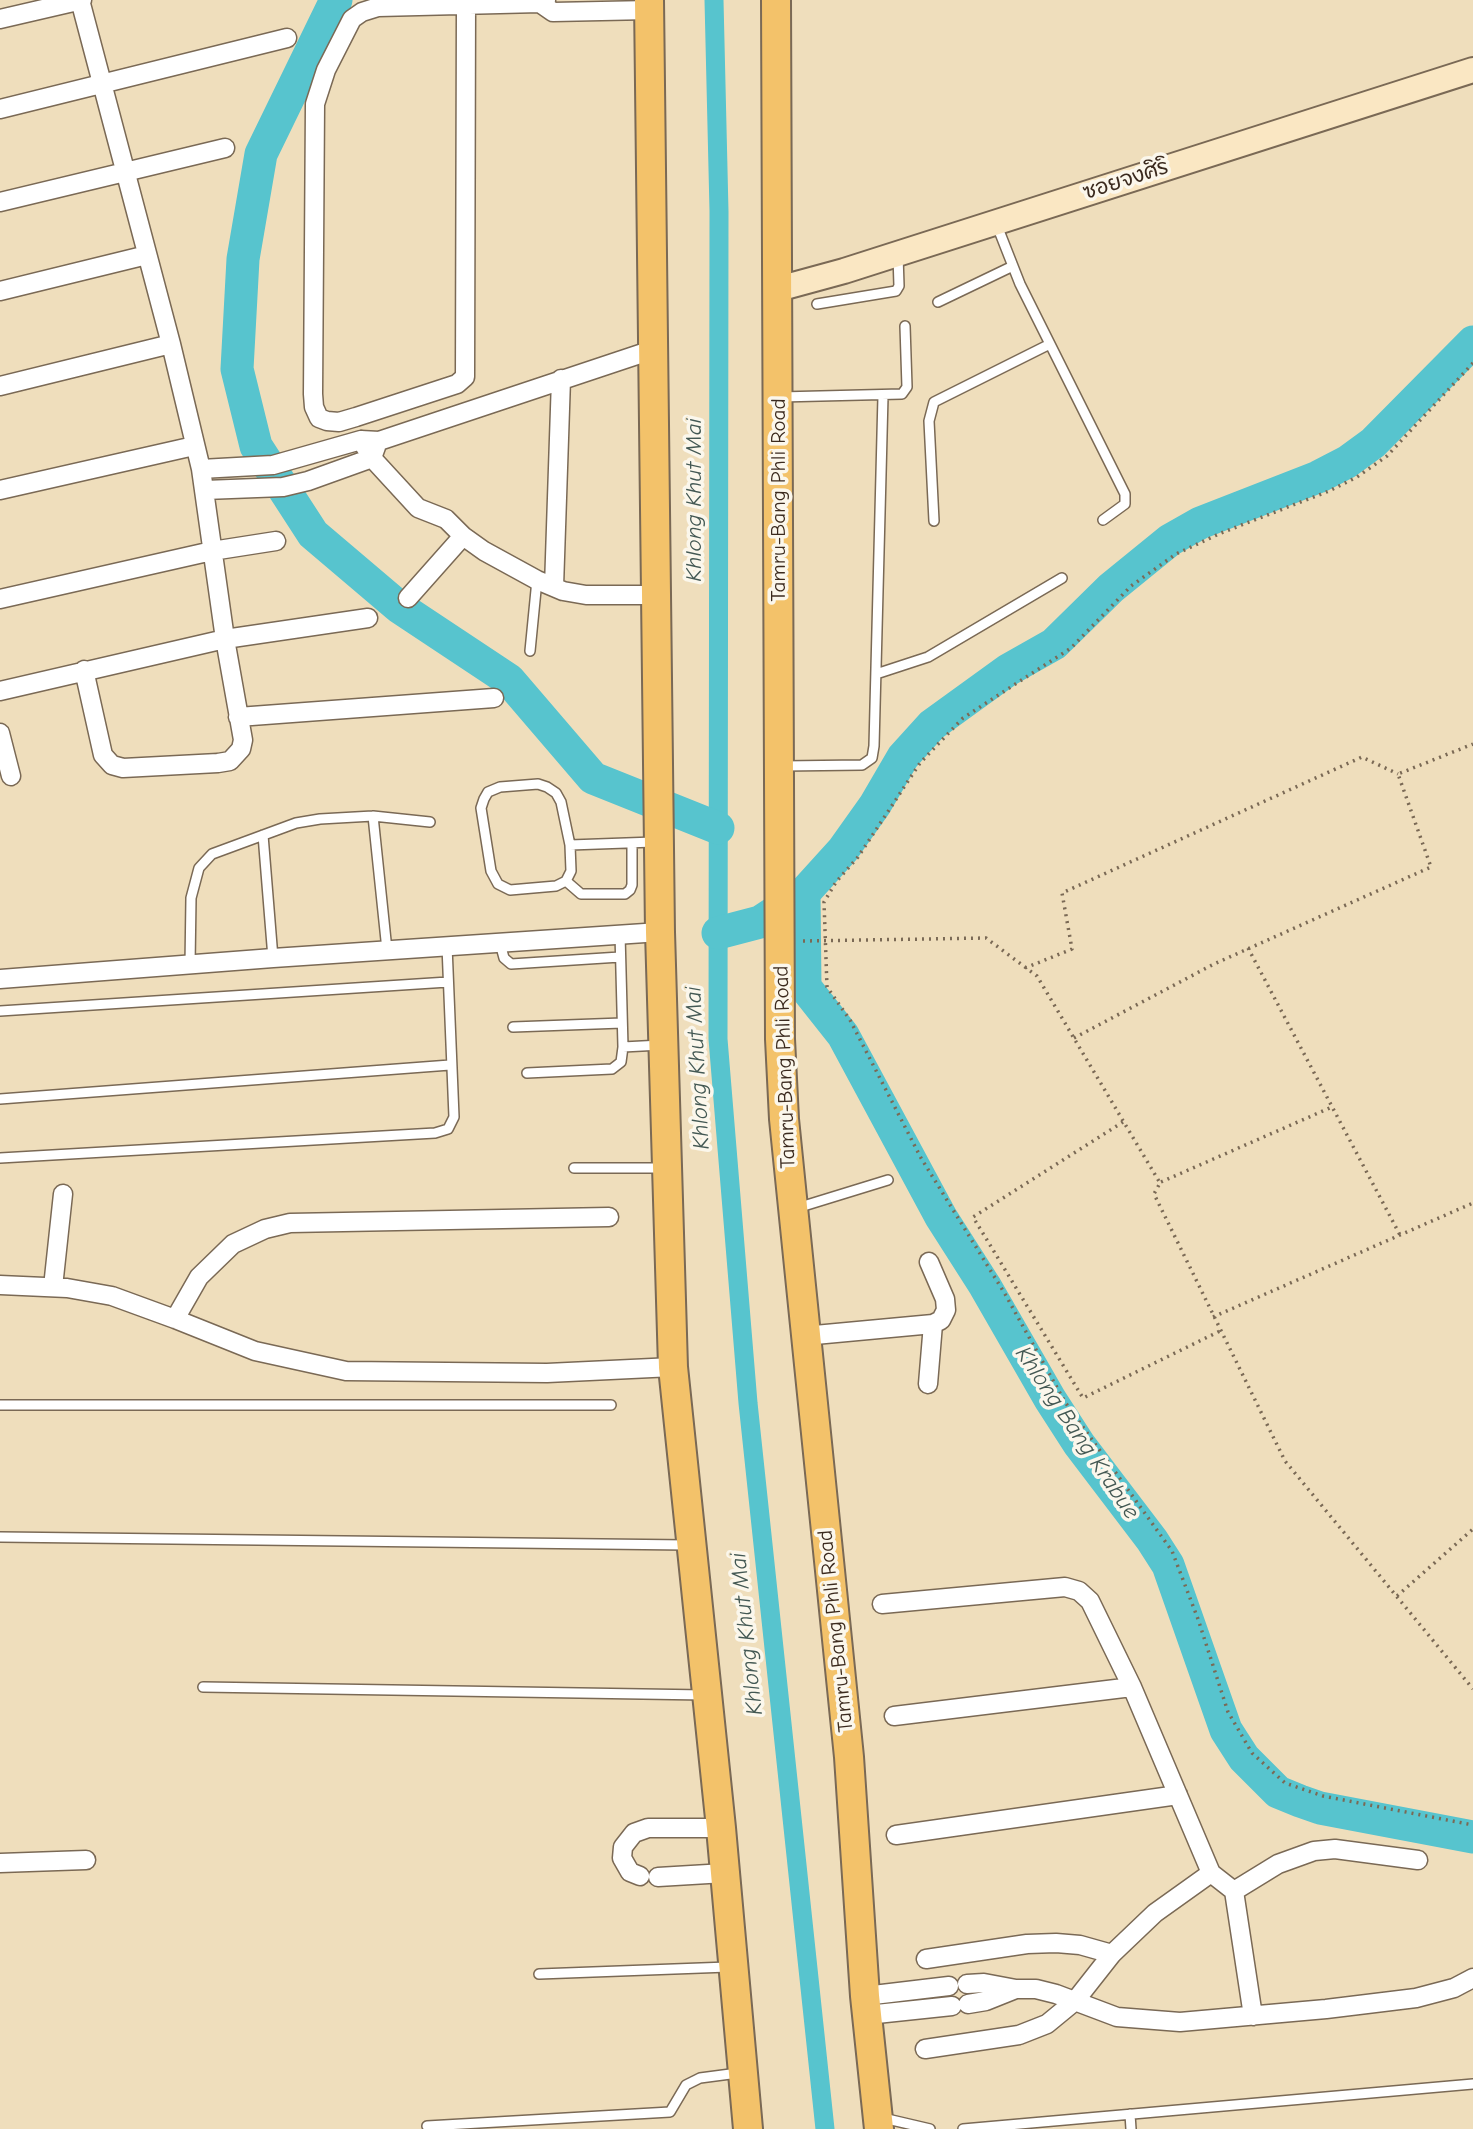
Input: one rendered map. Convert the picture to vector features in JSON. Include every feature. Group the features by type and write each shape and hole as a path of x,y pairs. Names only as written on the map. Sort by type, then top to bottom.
{"main road":[{"name":"Tamru-Bang Phli Road","path":"776,0 780,979 784,1119 849,1757 866,2006 878,2123"},
{"path":"649,5 659,734 650,842 660,932 673,1367 721,1828 748,2129"}],"street":[{"path":"0,19 81,0 201,469 225,639 243,740 241,750 230,761 218,763 123,768 112,765 103,755 84,670"},
{"path":"459,3 464,377 457,384 348,420 327,421 319,418 314,407 313,394 315,104 326,70 352,19 362,12 378,7 459,3 543,1 553,12 649,5"},
{"path":"0,109 288,38"},
{"name":"ซอยจงศิริ","path":"778,289 1473,70"},
{"path":"0,202 225,148"},
{"path":"0,291 147,255"},
{"path":"0,386 171,344"},
{"path":"201,469 273,465 360,440 379,441 655,349"},
{"path":"554,587 561,379"},
{"path":"360,440 372,458 418,508 446,519 463,536 537,580 586,595 658,596"},
{"path":"205,490 283,487 308,481 372,458 379,441"},
{"path":"0,490 194,446"},
{"path":"408,598 463,536"},
{"path":"0,599 212,551 276,541"},
{"path":"0,691 225,639 368,618"},
{"path":"238,717 494,698"},
{"path":"0,733 11,776"},
{"path":"0,979 660,932"},
{"path":"53,1287 63,1194"},
{"path":"175,1319 199,1277 233,1244 265,1228 290,1223 609,1217"},
{"path":"804,1336 933,1324 941,1320 946,1310 945,1299 929,1262"},
{"path":"0,1285 53,1287 112,1296 255,1351 346,1371 547,1373 673,1367"},
{"path":"928,1384 933,1324"},
{"path":"883,1604 1065,1587 1079,1591 1090,1601 1132,1687 1212,1873 1234,1891 1254,2016"},
{"path":"894,1716 1132,1687"},
{"path":"896,1835 1178,1795"},
{"path":"721,1828 648,1828 634,1832 623,1847 622,1858 630,1872 649,1876 725,1873"},
{"path":"1234,1891 1278,1864 1314,1851 1335,1849 1418,1860"},
{"path":"0,1863 86,1860"},
{"path":"925,2049 1019,2035 1047,2024 1074,2001 1112,1954 1155,1913 1212,1873"},
{"path":"926,1959 1056,1942 1112,1954"},
{"path":"866,2006 958,1985 984,1983 1016,1989 1036,1989 1117,2017 1181,2021 1254,2016 1416,1998 1454,1988 1473,1978"},
{"path":"866,2006 960,2005 986,2001 1016,1989"}],"lane":[{"path":"996,222 1013,266 1125,494 1125,504 1102,520"},
{"path":"817,304 896,290 899,286 898,253"},
{"path":"938,302 1013,266"},
{"path":"779,397 902,394 907,387 905,326"},
{"path":"934,521 929,421 934,402 1050,344"},
{"path":"779,766 862,765 872,758 883,396"},
{"path":"876,674 928,657 1062,578"},
{"path":"530,651 537,580"},
{"path":"538,784 547,787 556,793 561,802 570,845 570,871 566,881 556,886 510,890 498,884 491,871 481,808 488,792 500,787 538,784"},
{"path":"190,965 191,898 199,868 212,854 296,823 320,818 373,816 430,822"},
{"path":"373,816 387,950"},
{"path":"264,835 273,958"},
{"path":"566,881 581,894 625,894 630,890 650,842 570,845"},
{"path":"527,1073 612,1069 621,1062 620,934"},
{"path":"500,943 504,958 511,964 620,957"},
{"path":"0,1158 435,1133 448,1129 454,1117 447,946"},
{"path":"0,1011 448,982"},
{"path":"513,1027 622,1023"},
{"path":"622,1047 663,1044"},
{"path":"0,1099 450,1065"},
{"path":"574,1168 667,1168"},
{"path":"792,1209 888,1180"},
{"path":"0,1405 611,1405"},
{"path":"0,1537 692,1545"},
{"path":"203,1687 706,1695"},
{"path":"539,1974 733,1967"},
{"path":"427,2126 670,2112 686,2085 700,2078 743,2072"},
{"path":"963,2129 1473,2084"},
{"path":"1130,2114 1131,2129"},
{"path":"878,2123 930,2129"}],"path":[{"path":"1473,363 1387,456 1357,477 1176,554 1131,586 1071,648 963,718 920,763 858,857 836,882 824,902 827,988 850,1020 921,1158 1005,1294 1065,1402 1171,1551 1198,1619 1228,1712 1252,1753 1285,1783 1323,1796 1473,1825"},
{"path":"1398,774 1473,744"},
{"path":"1025,968 1072,949 1062,893 1362,757 1398,774 1431,867 1214,964 1073,1038"},
{"path":"780,942 986,938 1037,976 1160,1183"},
{"path":"1248,948 1400,1235"},
{"path":"1332,1107 1160,1183 1154,1194 1285,1461 1473,1689"},
{"path":"1123,1122 973,1217 1083,1398 1220,1331"},
{"path":"1213,1317 1473,1203"},
{"path":"1397,1596 1473,1529"}],"waterway":[{"name":"Khlong Bang Krabue","path":"336,0 261,154 243,259 237,369 256,446 313,534 399,607 509,680 593,778 718,828"},
{"name":"Khlong Khut Mai","path":"714,0 719,211 718,1039 748,1403 825,2129"},
{"path":"718,933 760,922 804,893 843,850 875,805 903,757 932,725 1008,670 1054,644 1111,588 1170,540 1200,523 1318,477 1347,462 1373,443 1473,342"},
{"name":"Khlong Bang Krabue","path":"804,893 805,987 843,1035 941,1217 985,1286 1050,1399 1079,1444 1168,1565 1226,1730 1244,1758 1278,1792 1320,1808 1473,1837"}]}
